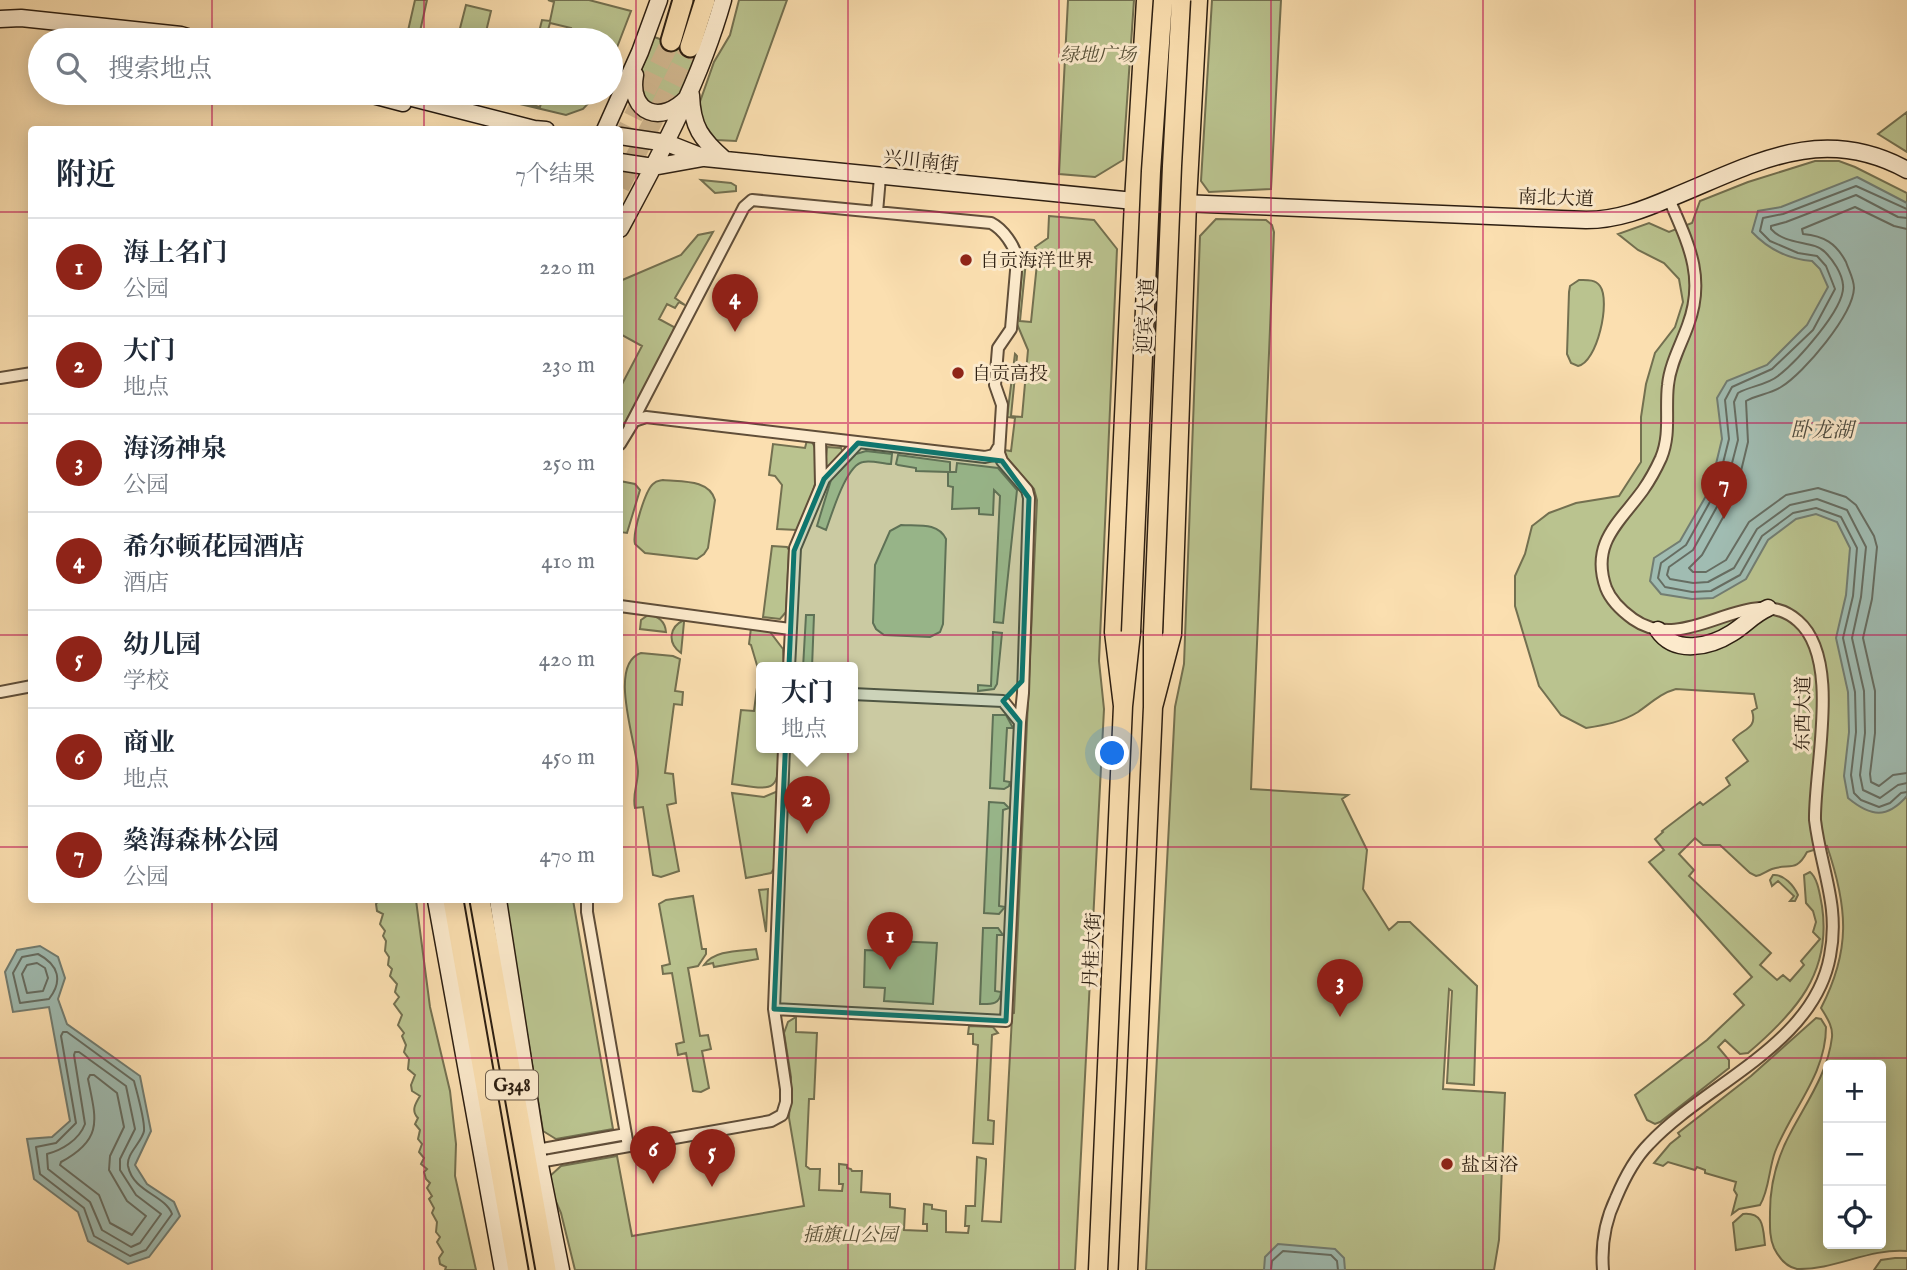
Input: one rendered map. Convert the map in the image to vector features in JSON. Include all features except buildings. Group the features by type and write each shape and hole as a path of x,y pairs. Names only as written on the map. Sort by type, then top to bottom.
{"highway":[{"path":"683,0 681,44 705,0"},
{"name":"G348","path":"454,903 518,1270"},
{"name":"G348","path":"481,903 546,1270"}],"main road":[{"path":"1123,706 1114,632 1136,145 1146,0"},
{"name":"迎宾大道","path":"1131,632 1152,171 1163,0"},
{"name":"迎宾大道","path":"1153,707 1153,633 1181,0"},
{"path":"1128,1270 1153,707 1172,634 1189,148 1198,0"},
{"path":"1136,145 1143,164 1160,174 1181,165 1189,148"},
{"path":"1131,256 1139,238 1145,233 1162,231 1174,237 1185,262"},
{"name":"丹桂大街","path":"1098,1270 1123,706 1131,632"}],"street":[{"path":"623,90 659,0"},
{"path":"623,223 667,144 691,93 723,0"},
{"path":"0,19 21,18 112,28"},
{"path":"0,27 28,29"},
{"path":"640,52 634,92 642,108 653,113 672,110 691,93"},
{"path":"691,93 693,121 699,132 725,160"},
{"path":"408,105 485,126"},
{"path":"440,105 522,126"},
{"path":"607,126 616,105"},
{"name":"兴川南街","path":"623,137 667,144 705,158 1134,201 1187,202"},
{"name":"南北大道","path":"1187,202 1605,220 1639,211 1754,163 1825,147 1870,153 1884,157 1907,170"},
{"name":"兴川南街","path":"623,162 653,167 705,158"},
{"path":"877,212 880,177"},
{"path":"623,439 748,202 758,199 991,223 999,228 1015,251 1017,259 1011,329 999,348 995,385 1002,405 998,448 994,456 985,457"},
{"path":"1670,199 1692,254 1696,297 1668,383 1668,430 1662,455 1643,491 1615,523 1608,536 1602,568 1606,588 1614,602 1643,626 1658,630 1663,638 1682,646 1694,647 1730,635 1756,613 1768,608"},
{"path":"0,378 28,374"},
{"path":"630,426 637,419 651,417 1002,461"},
{"path":"820,438 821,485"},
{"path":"789,662 794,551 821,485 827,475 858,443"},
{"path":"774,1009 1006,1021 1023,693 1021,681 1029,498 1027,489 1002,461 998,448"},
{"path":"623,606 790,629"},
{"name":"东西大道","path":"1603,1270 1602,1247 1611,1209 1623,1183 1647,1146 1687,1111 1781,1039 1810,1007 1822,984 1830,959 1833,910 1829,883 1817,843 1815,820 1823,681 1810,635 1792,616 1768,608"},
{"path":"1003,701 1021,681"},
{"path":"0,692 28,687"},
{"path":"858,694 1003,701 1020,722"},
{"path":"538,1156 627,1140 771,1121 782,1115 786,1107 786,1091 774,1009 784,753"},
{"path":"437,903 503,1270"},
{"path":"444,903 466,976"},
{"path":"487,903 511,992"},
{"path":"498,903 538,1156 561,1270"},
{"path":"588,903 627,1140"},
{"path":"522,1060 534,1211"},
{"path":"499,1169 509,1270"}],"highlighted area":[{"path":"858,443 1002,461 1029,498 1022,681 1003,701 1020,722 1006,1021 774,1009 794,551 824,479"}],"green space":[{"path":"415,0 427,0 421,28 409,28"},
{"path":"548,0 589,0 631,11 623,32 623,28 571,28 550,23 549,28 540,28 542,20 550,21 554,2"},
{"path":"739,0 787,0 736,141 716,140 696,113 714,62 730,35"},
{"name":"绿地广场","path":"1068,0 1134,0 1123,160 1095,177 1059,174"},
{"path":"1212,0 1281,0 1271,189 1209,192 1201,181"},
{"path":"466,5 491,11 487,28 460,28"},
{"path":"654,37 699,52 685,92 662,109 643,101 640,73"},
{"path":"524,105 587,105 566,115"},
{"path":"1907,112 1907,152 1878,134"},
{"path":"1815,161 1839,161 1907,193 1907,1251 1879,1253 1811,1268 1793,1268 1776,1252 1772,1244 1770,1201 1779,1159 1823,1071 1823,1249 1886,1249 1886,1060 1827,1060 1832,1033 1821,1008 1838,967 1843,928 1839,889 1827,846 1807,852 1796,865 1778,867 1756,876 1720,845 1703,845 1695,838 1679,854 1694,870 1689,876 1771,953 1760,965 1777,980 1783,975 1790,981 1804,965 1801,961 1820,939 1813,932 1816,922 1813,911 1806,903 1804,875 1810,872 1817,883 1824,930 1815,971 1795,1007 1781,1023 1748,1053 1740,1054 1725,1040 1718,1047 1729,1060 1729,1068 1660,1122 1655,1124 1647,1120 1635,1095 1707,1040 1744,1005 1734,994 1752,977 1649,862 1664,850 1655,839 1662,831 1700,802 1703,805 1730,785 1726,778 1748,761 1733,740 1753,722 1752,711 1757,708 1754,694 1676,689 1626,718 1586,728 1561,715 1539,686 1515,606 1515,576 1525,554 1532,526 1549,513 1576,503 1619,496 1641,462 1641,417 1646,384 1655,353 1675,327 1683,302 1679,279 1664,263 1638,250 1618,234 1649,223 1669,232 1692,223 1700,201 1748,182"},
{"path":"701,180 731,183 736,186 736,191 715,193"},
{"name":"插旗山公园","path":"1049,216 1094,220 1117,249 1099,661 1104,709 1075,1270 575,1270 550,1176 561,1166 617,1156 632,1236 804,1206 789,1118 791,1077 784,1033 788,1022 796,1017 796,1032 817,1033 814,1099 809,1099 806,1166 820,1169 819,1190 842,1191 843,1184 839,1184 839,1164 847,1165 852,1171 862,1171 861,1192 890,1194 890,1207 905,1209 904,1230 927,1231 927,1224 923,1224 924,1204 932,1205 932,1209 946,1211 946,1232 968,1233 969,1226 965,1226 966,1206 975,1206 977,1157 986,1159 982,1221 1001,1222 1012,1017 1010,1014 1014,1013 1037,500 1034,489 1006,457 1004,450 1011,451 1015,418 1007,417 1015,354 1017,356 1011,416 1022,417 1028,350 1017,324 1023,260 1026,261 1020,321 1031,322 1038,254 1035,247 1048,238"},
{"path":"1216,219 1266,220 1272,225 1274,232 1251,789 1348,795 1342,799 1367,850 1363,889 1389,930 1398,922 1410,922 1477,986 1474,1085 1447,1083 1452,991 1449,989 1443,1089 1505,1093 1499,1240 1494,1270 1146,1270 1175,707 1184,664 1200,236"},
{"path":"713,232 675,298 685,305 679,302 675,308 667,304 659,319 674,327 673,335 623,427 623,382 642,346 623,336 623,280 681,255 698,235"},
{"path":"1579,280 1596,282 1603,294 1604,304 1596,343 1585,362 1578,366 1571,363 1567,354 1569,292 1570,286"},
{"path":"807,440 812,442 818,463 810,499 797,530 777,529 782,485 775,476 769,475 773,444 805,448"},
{"path":"827,447 841,448 843,453 829,467 825,466"},
{"path":"866,451 892,454 891,464 863,462 857,465 840,491 826,530 817,526 831,480 856,454"},
{"path":"898,455 950,462 950,472 956,472 957,463 998,468 1017,490 1003,623 994,622 1000,496 994,490 993,515 979,514 979,508 952,509 953,487 948,486 948,472 916,471 916,468 898,465"},
{"path":"663,480 701,485 712,493 715,500 708,548 697,559 645,553 635,544 637,522 646,495 654,483"},
{"path":"623,482 635,484 640,490 627,533 623,532"},
{"path":"901,525 933,527 946,539 943,624 940,632 930,637 884,635 873,623 875,565 890,531"},
{"path":"772,546 787,547 789,550 786,612 780,619 763,617"},
{"path":"648,615 660,620 666,632 640,629 641,620"},
{"path":"806,615 814,615 812,662 803,662"},
{"path":"684,620 681,653 673,645 672,635 675,627"},
{"path":"751,628 770,632 783,649 784,662 756,662 749,644"},
{"path":"993,632 1002,633 997,684 994,689 978,691 978,685 991,686"},
{"path":"641,653 680,659 675,691 683,692 682,705 674,704 665,773 673,774 676,803 667,805 679,871 661,877 653,875 643,807 635,808 634,803 638,771 625,688 626,672 631,660"},
{"path":"756,695 756,753 780,753 778,774 771,786 766,787 732,784 741,710 754,711"},
{"path":"993,715 1006,715 1013,728 1007,728 1004,781 1010,782 1004,789 990,788"},
{"path":"778,791 775,867 771,873 746,878 732,793 764,797"},
{"path":"989,802 1004,803 1009,808 1003,810 999,906 1005,907 999,914 984,913"},
{"path":"1773,875 1781,876 1791,884 1798,895 1795,901 1790,901 1794,896 1778,881 1772,886 1770,880"},
{"path":"768,889 766,932 759,890"},
{"path":"693,896 702,949 706,949 706,954 698,966 688,968 700,1036 708,1035 711,1049 702,1051 709,1088 701,1092 693,1091 686,1053 678,1055 676,1044 684,1042 672,973 663,974 662,966 670,964 659,904 666,900"},
{"path":"416,903 430,1007 450,1091 456,1144 455,1176 476,1270 445,1270 446,1267 440,1264 439,1258 443,1252 437,1242 440,1237 436,1232 437,1222 429,1199 432,1196 427,1188 430,1183 424,1172 427,1169 421,1164 424,1158 419,1152 422,1144 418,1139 420,1130 415,1124 418,1118 414,1107 420,1096 412,1091 415,1075 408,1069 409,1059 404,1052 404,1033 398,1025 402,1015 394,1004 399,997 395,992 397,984 390,976 392,969 388,965 389,957 385,951 385,931 380,924 383,914 377,911 376,904"},
{"path":"505,903 574,903 613,1129 556,1139 543,1131"},
{"path":"983,928 998,928 1003,935 997,935 995,991 1001,992 997,1002 988,1004 980,1004"},
{"path":"887,933 893,933 894,941 937,943 933,1004 884,1001 885,988 864,987 865,950 886,951"},
{"path":"756,949 758,959 714,967 713,963 704,965 714,956"},
{"path":"1816,1018 1821,1019 1826,1027 1820,1061 1775,1152 1760,1205 1739,1209 1732,1214 1737,1195 1734,1190 1736,1182 1705,1173 1705,1170 1697,1167 1695,1170 1668,1162 1663,1166 1654,1163 1680,1136 1678,1133 1751,1076"},
{"path":"969,1026 993,1027 998,1033 992,1035 988,1120 994,1121 993,1144 973,1143 978,1045 973,1044 973,1034 968,1034"},
{"path":"1743,1214 1759,1218 1765,1245 1736,1250 1733,1223"},
{"path":"1907,1258 1907,1270 1874,1270 1881,1260"}],"water":[{"name":"卧龙湖","path":"1857,177 1907,203 1907,796 1893,809 1879,813 1864,809 1848,798 1844,776 1849,732 1848,692 1836,638 1846,595 1850,548 1837,522 1816,514 1796,519 1768,540 1746,579 1713,598 1692,599 1661,594 1650,581 1654,558 1680,541 1710,489 1722,439 1717,398 1727,381 1767,365 1807,325 1828,287 1820,269 1812,261 1779,252 1752,232 1758,211 1781,207"},
{"path":"40,946 58,957 65,978 58,999 67,1024 140,1076 151,1131 135,1165 147,1184 174,1202 180,1216 149,1257 128,1264 88,1241 78,1212 34,1179 27,1139 52,1137 70,1121 49,1007 13,1012 5,972 17,950"},
{"path":"1278,1244 1335,1249 1344,1258 1345,1270 1264,1270 1265,1257"}],"tunnel":[{"path":"623,137 671,41"},
{"path":"623,181 690,47"}],"place":[{"name":"自贡海洋世界","path":"966,260"},
{"name":"希尔顿花园酒店","path":"735,332"},
{"name":"自贡高投","path":"958,373"},
{"name":"燊海森林公园","path":"1724,519"},
{"name":"大门","path":"807,834"},
{"name":"海上名门","path":"890,970"},
{"name":"海汤神泉","path":"1340,1017"},
{"name":"盐卤浴","path":"1447,1164"},
{"name":"商业","path":"653,1184"},
{"name":"幼儿园","path":"712,1187"}]}
